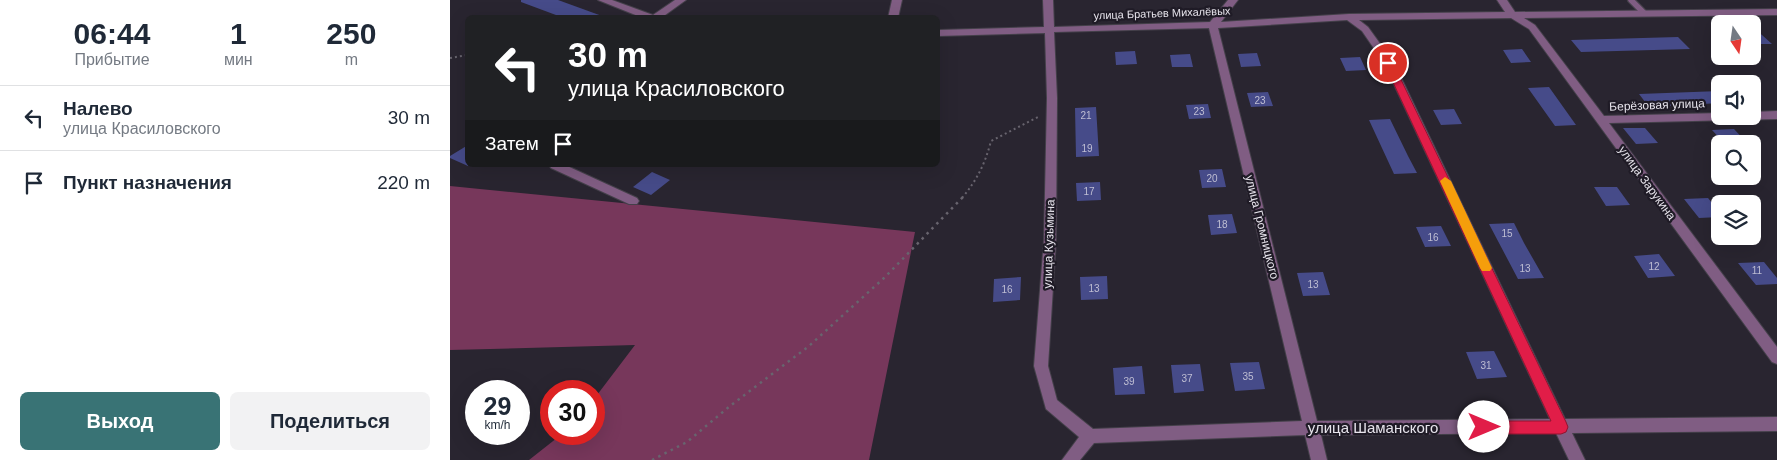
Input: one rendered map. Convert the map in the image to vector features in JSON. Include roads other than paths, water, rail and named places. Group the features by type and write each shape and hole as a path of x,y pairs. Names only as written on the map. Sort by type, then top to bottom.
{"street":[{"path":"603,0 634,15"},
{"path":"658,15 681,0"},
{"path":"894,15 897,0"},
{"name":"улица Кузьмина","path":"1048,0 1052,109 1050,240 1042,366 1051,404 1090,436"},
{"path":"1213,24 1233,0"},
{"path":"1502,0 1511,14"},
{"name":"улица Братьев Михалёвых","path":"940,34 1349,18 1511,14 1777,12"},
{"name":"улица Зарукина","path":"1511,14 1532,27 1777,358"},
{"path":"1349,18 1365,29 1388,63 1402,89 1577,460"},
{"name":"улица Громницкого","path":"1213,24 1318,460"},
{"path":"1761,116 1777,115"},
{"name":"Берёзовая улица","path":"1601,120 1711,117"},
{"path":"559,167 633,201"},
{"path":"1760,424 1777,433"},
{"name":"улица Шаманского","path":"1090,436 1310,428 1777,424"},
{"path":"1070,460 1090,436"}],"lane":[{"path":"1631,0 1644,13"}]}
